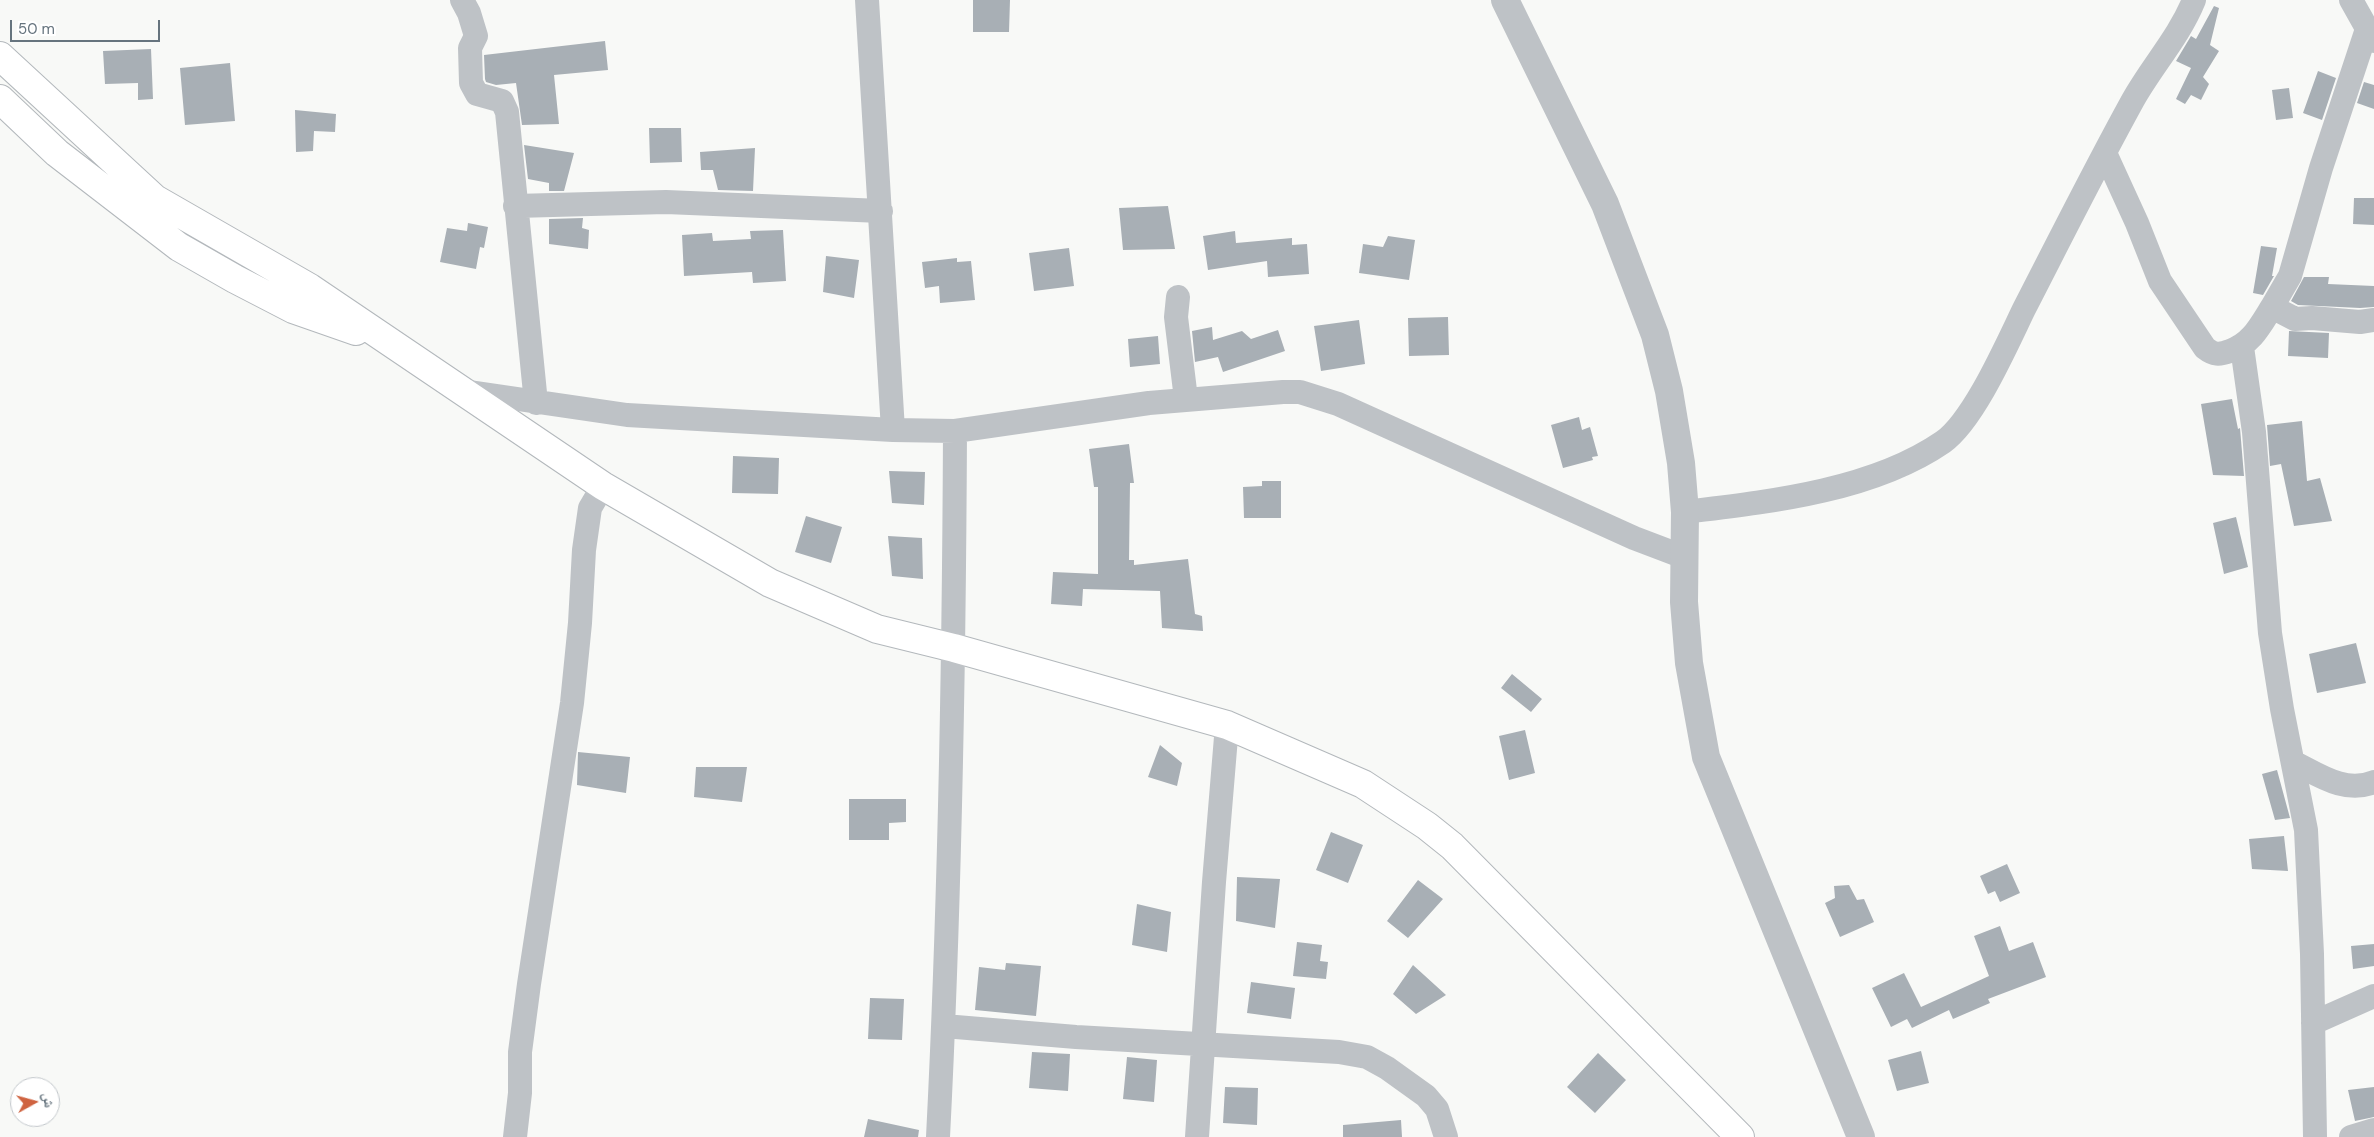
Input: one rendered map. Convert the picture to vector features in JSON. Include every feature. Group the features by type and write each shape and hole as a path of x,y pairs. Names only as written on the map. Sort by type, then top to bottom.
{"main road":[{"path":"0,56 155,199 310,288 603,486 779,587 877,629 954,648 1227,725 1363,784 1427,826 1452,846 1740,1137"},
{"path":"0,99 58,153 179,247 235,279 294,309 388,342"}],"street":[{"path":"462,0 471,18 476,36 470,48 471,83 477,94 499,99 506,107 536,403"},
{"path":"868,0 893,430"},
{"path":"1505,0 1605,204 1644,301 1663,361 1681,463 1684,512 1684,602 1689,663 1706,757 1861,1137"},
{"path":"1684,512 1760,503 1816,492 1908,462 1944,441 1963,422 1994,370 2134,98 2187,18 2194,0"},
{"path":"2105,153 2137,223 2160,281 2205,348 2212,354 2219,355 2242,347 2252,338 2290,276 2321,168 2371,35 2351,0"},
{"path":"515,206 666,202 881,211"},
{"path":"1178,297 1176,317 1186,399"},
{"path":"2272,307 2295,319 2312,318 2360,322 2374,320"},
{"path":"2242,347 2254,432 2270,632 2306,839 2310,895 2315,1137"},
{"path":"462,391 627,415 893,430 955,431 1186,399 1291,392 1322,398 1634,538 1684,557"},
{"path":"938,1137 944,1026 954,648 955,431"},
{"path":"515,1137 520,1093 520,1052 572,703 580,623 584,550 590,508 603,486"},
{"path":"1197,1137 1227,725"},
{"path":"2293,762 2341,785 2351,787 2374,782"},
{"path":"2313,1023 2374,996"},
{"path":"944,1026 1203,1045 1339,1052 1367,1057 1387,1068 1426,1096 1437,1109 1446,1137"},
{"path":"2351,1137 2374,1130"}],"building":[{"path":"973,0 1010,0 1009,32 973,32"},
{"path":"2214,6 2219,8 2210,45 2219,51 2203,77 2209,84 2201,100 2191,95 2185,104 2176,99 2191,68 2176,61 2191,36 2196,39"},
{"path":"605,41 608,70 554,75 559,124 522,125 516,83 496,85 486,82 485,79 484,55"},
{"path":"151,49 153,99 138,100 138,83 105,84 103,51"},
{"path":"230,63 235,121 185,125 180,68"},
{"path":"2318,71 2336,78 2322,120 2303,113"},
{"path":"2364,82 2374,85 2374,109 2357,103"},
{"path":"2289,88 2293,118 2276,120 2272,90"},
{"path":"295,110 336,114 335,132 314,131 313,151 296,152"},
{"path":"649,128 681,128 682,162 650,163"},
{"path":"524,145 574,153 564,191 549,191 549,183 528,179"},
{"path":"755,148 753,191 718,190 713,170 701,170 700,152"},
{"path":"2354,198 2374,198 2374,225 2353,224"},
{"path":"1168,206 1175,249 1123,250 1119,208"},
{"path":"583,218 582,228 589,230 588,249 549,244 549,219"},
{"path":"468,223 488,227 484,248 480,247 476,269 440,262 447,228 467,231"},
{"path":"783,230 786,281 753,283 752,272 684,276 682,235 712,233 713,241 751,239 750,231"},
{"path":"1235,231 1236,243 1292,238 1292,245 1307,244 1309,274 1268,277 1267,261 1208,270 1203,236"},
{"path":"1388,236 1415,240 1409,280 1359,273 1363,244 1383,247"},
{"path":"2261,246 2277,248 2272,276 2274,276 2263,295 2253,293"},
{"path":"1069,248 1074,286 1034,291 1029,253"},
{"path":"826,256 859,260 854,298 823,292"},
{"path":"957,258 957,262 971,261 975,300 940,303 939,286 925,288 922,262"},
{"path":"2304,277 2329,277 2328,284 2374,286 2374,307 2298,305 2291,301"},
{"path":"1448,317 1449,355 1409,356 1408,318"},
{"path":"1359,320 1365,364 1321,371 1314,326"},
{"path":"1212,327 1213,340 1242,331 1251,339 1278,330 1285,351 1223,372 1218,357 1195,362 1192,331"},
{"path":"2289,331 2329,333 2328,358 2288,356"},
{"path":"1158,336 1160,364 1130,367 1128,339"},
{"path":"2232,399 2238,429 2240,428 2244,476 2213,475 2201,404"},
{"path":"1579,417 1582,430 1590,427 1598,456 1592,457 1593,460 1563,468 1551,425"},
{"path":"2302,421 2307,481 2320,478 2332,521 2294,526 2281,464 2270,466 2267,425"},
{"path":"1129,444 1134,483 1130,483 1129,560 1134,560 1134,565 1188,559 1195,614 1202,616 1203,631 1162,628 1160,591 1083,589 1082,606 1051,604 1053,572 1098,574 1098,487 1094,487 1089,449"},
{"path":"733,456 779,458 778,494 732,493"},
{"path":"889,471 925,472 924,505 892,503"},
{"path":"1262,481 1281,481 1281,518 1244,518 1243,487 1262,486"},
{"path":"806,516 842,527 831,563 795,552"},
{"path":"2236,517 2248,567 2224,574 2213,523"},
{"path":"888,536 922,538 923,579 892,576"},
{"path":"2356,643 2366,683 2317,693 2309,654"},
{"path":"1512,674 1542,699 1531,712 1501,688"},
{"path":"1525,730 1535,773 1509,780 1499,736"},
{"path":"1160,745 1182,763 1177,786 1148,777"},
{"path":"578,752 630,757 626,793 577,785"},
{"path":"696,767 747,767 742,802 694,797"},
{"path":"2277,770 2290,818 2275,820 2262,774"},
{"path":"849,799 906,799 906,822 889,823 889,840 849,840"},
{"path":"1331,832 1363,845 1348,883 1316,870"},
{"path":"2284,836 2288,871 2252,869 2249,839"},
{"path":"2007,864 2020,893 2000,902 1995,891 1988,894 1980,876"},
{"path":"1237,877 1280,879 1275,928 1236,921"},
{"path":"1418,880 1443,899 1408,938 1387,921"},
{"path":"1849,885 1857,900 1864,899 1874,922 1840,937 1825,903 1835,898 1834,886"},
{"path":"1137,904 1171,912 1167,952 1132,945"},
{"path":"2000,926 2009,951 2033,942 2046,977 1988,999 1990,1003 1953,1019 1949,1010 1912,1028 1907,1019 1891,1027 1872,988 1904,973 1921,1007 1989,976 1974,936"},
{"path":"1297,942 1322,945 1320,961 1328,962 1326,979 1293,976"},
{"path":"2374,944 2374,966 2353,969 2351,946"},
{"path":"1006,963 1041,966 1036,1016 975,1010 979,967 1005,970"},
{"path":"1413,965 1446,995 1416,1014 1393,994"},
{"path":"1251,982 1295,988 1291,1019 1247,1013"},
{"path":"870,998 904,999 902,1040 868,1039"},
{"path":"1921,1051 1929,1083 1897,1091 1888,1060"},
{"path":"1032,1052 1070,1054 1068,1091 1029,1088"},
{"path":"1598,1053 1626,1080 1595,1113 1567,1087"},
{"path":"1127,1057 1157,1060 1154,1102 1123,1099"},
{"path":"1225,1087 1258,1088 1257,1125 1223,1123"},
{"path":"2374,1087 2374,1117 2355,1121 2348,1090"},
{"path":"868,1119 919,1130 918,1137 864,1137"},
{"path":"1401,1120 1402,1137 1343,1137 1343,1125"}]}
